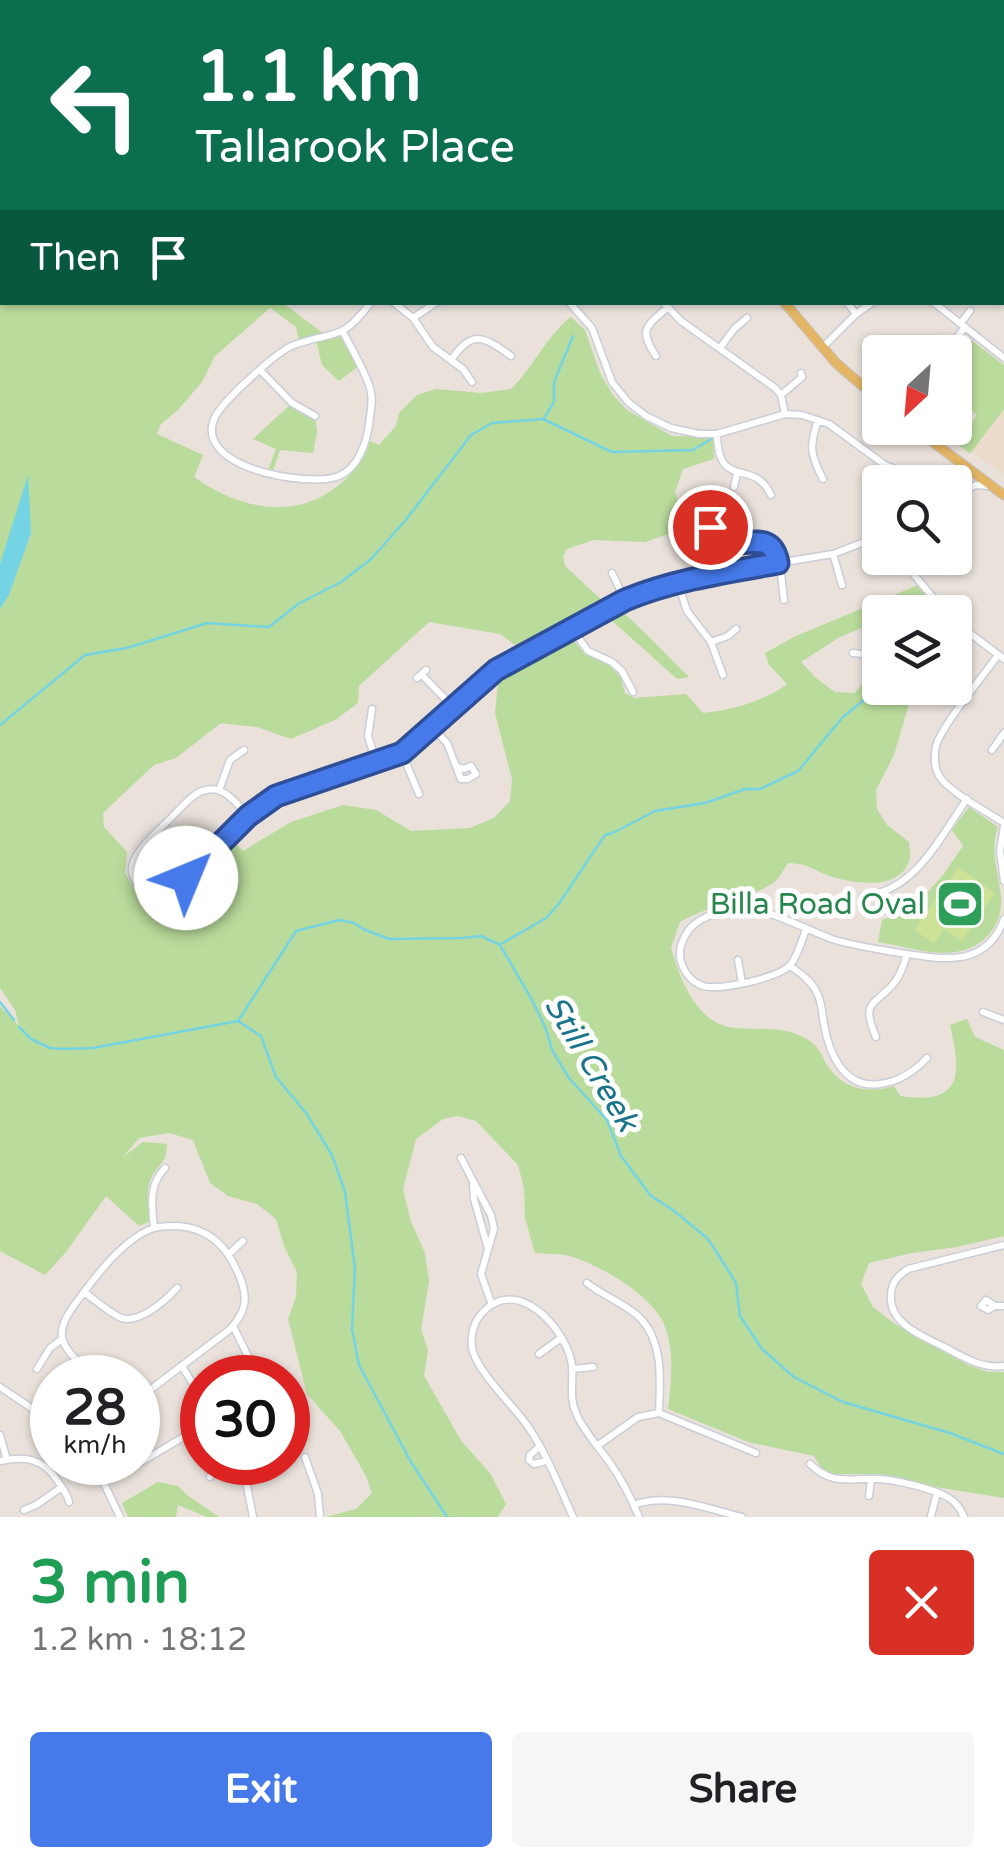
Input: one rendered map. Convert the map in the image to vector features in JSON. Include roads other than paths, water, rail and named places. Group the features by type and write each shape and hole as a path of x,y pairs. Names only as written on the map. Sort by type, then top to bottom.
{"main road":[{"path":"786,305 822,348 862,386"},
{"path":"937,445 1004,494"},
{"path":"939,445 1004,494"}],"street":[{"path":"343,332 372,400 365,444 357,460 340,476 310,478 270,474 218,450 212,433 216,416 276,354 343,332 369,305"},
{"path":"397,305 413,318 433,347 452,359 472,382"},
{"path":"413,318 433,305"},
{"path":"572,305 592,328 612,382 646,416 670,428 716,434 785,414 802,414 829,424 885,465"},
{"path":"656,356 645,333 665,305 768,382 781,396 785,414"},
{"path":"849,305 856,314"},
{"path":"822,348 869,305"},
{"path":"936,305 1002,354"},
{"path":"957,335 970,311"},
{"path":"720,348 747,318"},
{"path":"452,359 471,339 484,339 511,356"},
{"path":"260,370 292,403 315,416"},
{"path":"781,396 802,377 801,373"},
{"path":"818,420 811,449 823,480"},
{"path":"716,434 722,462 737,473 758,477 771,495"},
{"path":"734,487 737,473"},
{"path":"972,487 993,487"},
{"path":"710,527 723,539 763,542 773,548 784,600"},
{"path":"248,816 219,790 208,789 193,796 137,852 132,869 138,884 156,893 175,889 248,816 276,796 402,753 496,670 625,600 723,572 833,554 862,543"},
{"path":"833,554 842,586"},
{"path":"612,573 625,600"},
{"path":"914,575 931,595"},
{"path":"678,584 687,612 710,642 723,675"},
{"path":"572,629 588,652 612,662 622,672 633,692"},
{"path":"710,642 736,629"},
{"path":"972,635 1001,656 972,692"},
{"path":"853,653 862,654"},
{"path":"422,674 453,707"},
{"path":"962,705 942,733 935,750 935,764 940,777 1004,824 1000,851 1004,878"},
{"path":"372,709 368,736 376,762"},
{"path":"432,727 447,743 456,766"},
{"path":"992,750 1004,733"},
{"path":"219,790 230,760 244,750"},
{"path":"402,753 419,794"},
{"path":"863,896 887,891 912,874 967,799"},
{"path":"806,929 790,966 771,976 710,988 690,978 681,963 680,950 689,928 726,911 741,909 766,914 852,944 946,960 975,953 988,944 1002,931 1004,918"},
{"path":"876,1037 870,1010 875,999 895,982 907,954"},
{"path":"738,960 742,983"},
{"path":"790,966 818,994 829,1045 847,1078 862,1084 889,1083 927,1058"},
{"path":"983,1012 1004,1020"},
{"path":"461,1158 491,1215 494,1229 481,1274 492,1305"},
{"path":"154,1228 152,1189 164,1168"},
{"path":"46,1355 62,1338 68,1316 84,1292 115,1256 154,1228 196,1228 229,1254 241,1279 245,1306 240,1319 196,1355"},
{"path":"229,1254 243,1241"},
{"path":"1004,1245 908,1269 895,1278 890,1293 893,1310 909,1328 973,1362 1004,1366"},
{"path":"587,1283 641,1319 652,1337 660,1368 659,1413"},
{"path":"84,1292 121,1318 131,1320 178,1288"},
{"path":"573,1517 531,1430 473,1352 474,1328 483,1311 492,1305 525,1302 542,1313 561,1338 568,1349 576,1415 620,1477 639,1517"},
{"path":"233,1326 248,1355"},
{"path":"62,1338 74,1355"},
{"path":"539,1354 561,1338"},
{"path":"572,1370 593,1367"},
{"path":"160,1383 180,1368"},
{"path":"0,1386 30,1407"},
{"path":"597,1446 638,1417 659,1413 756,1453"},
{"path":"0,1435 4,1460 36,1460 51,1471 69,1502"},
{"path":"539,1447 529,1460 534,1464 546,1460"},
{"path":"810,1464 832,1479 884,1479 937,1493 953,1501 964,1517"},
{"path":"310,1472 318,1494 320,1517"},
{"path":"870,1496 871,1479"},
{"path":"105,1485 120,1517"},
{"path":"245,1485 253,1517"},
{"path":"24,1510 62,1487"},
{"path":"930,1516 937,1493"},
{"path":"634,1505 661,1499 742,1517"}],"water":[{"path":"28,475 31,533 9,595 0,609 0,564"}],"waterway":[{"path":"544,418 554,402 554,382 573,336"},
{"path":"0,725 85,655 127,648 207,623 269,627 298,604 341,582 370,560 471,435 492,423 543,419 612,452 693,450 711,439"},
{"path":"501,944 546,918 605,835 655,811 705,803 745,789 760,789 798,771 843,717 862,702"},
{"name":"Still Creek","path":"19,1027 31,1039 63,1049 93,1048 238,1021 296,931 339,920 389,939 481,936 500,945 532,1000 552,1050 569,1078 607,1120 621,1156 651,1196 707,1238 718,1254 736,1283 740,1316 762,1349 794,1377 843,1402 950,1433 1004,1454"},
{"name":"Still Creek","path":"0,1002 14,1020"},
{"path":"238,1021 261,1036 276,1077 306,1113 332,1155 345,1192 355,1268 352,1329 359,1365 411,1462 447,1517"}],"place":[{"name":"Billa Road Oval","path":"960,904"}]}
